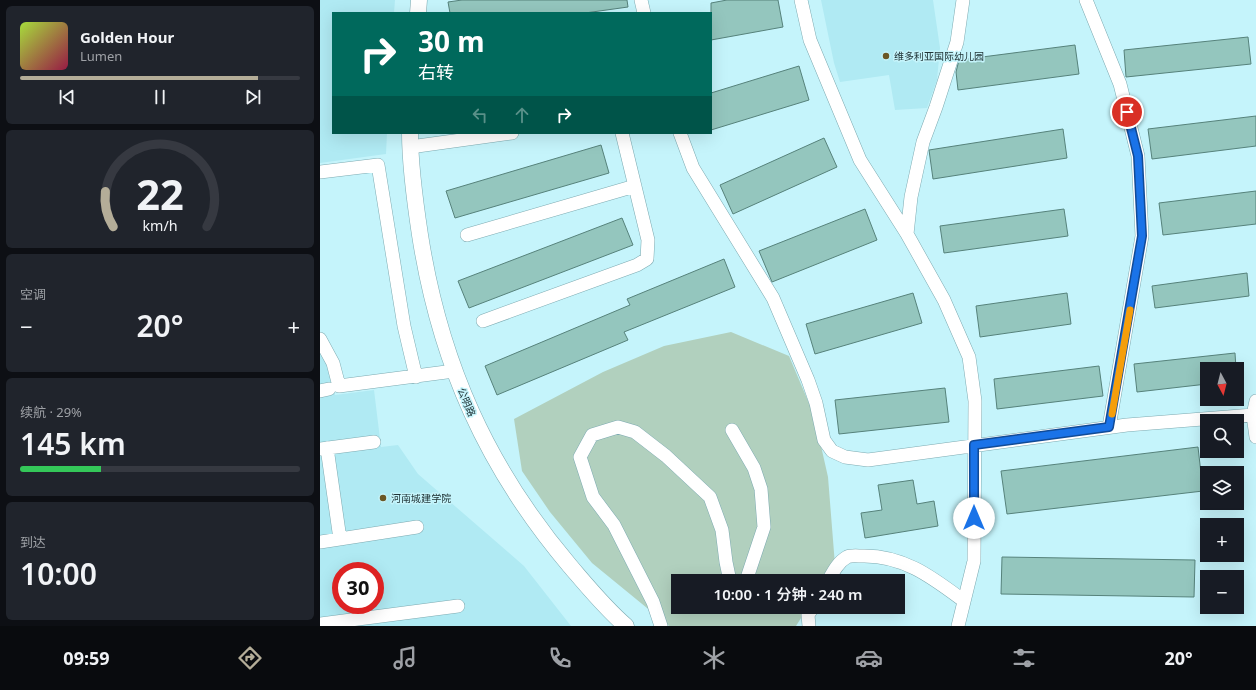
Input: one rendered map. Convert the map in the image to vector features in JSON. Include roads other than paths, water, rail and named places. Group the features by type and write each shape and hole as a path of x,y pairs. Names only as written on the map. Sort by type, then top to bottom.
{"street":[{"path":"418,12 419,0"},
{"path":"641,0 644,12"},
{"path":"801,0 810,40 860,160 908,234 944,300 969,357 975,401 974,561 958,626"},
{"path":"908,234 911,197 923,142 957,42 963,0"},
{"path":"1086,0 1120,84 1138,163 1142,236 1109,427"},
{"path":"410,140 497,134"},
{"path":"484,321 637,265 647,258 648,240 622,134"},
{"path":"680,134 693,168 773,298 808,380 816,403 824,440 832,451 846,457 868,460 1109,427 1253,415"},
{"name":"公明路","path":"410,140 415,202 428,280 454,372 471,414 512,490 555,549 594,594 626,626"},
{"path":"320,172 378,164 404,326 416,377"},
{"path":"467,235 635,186"},
{"path":"320,339 333,363 338,386 454,372"},
{"path":"1256,401 1253,415 1256,437"},
{"path":"661,626 653,602 614,525 593,497 580,456 592,435 618,427 635,432 666,456 710,497 722,530 729,574"},
{"path":"732,430 754,468 761,489 764,527 748,574"},
{"path":"340,538 323,448 374,442"},
{"path":"320,542 417,527"},
{"path":"832,574 837,566 848,557 875,557 902,562 934,578 964,601"},
{"path":"320,624 458,606"}],"place":[{"name":"维多利亚国际幼儿园","path":"886,56"},
{"name":"河南城建学院","path":"383,498"}]}
